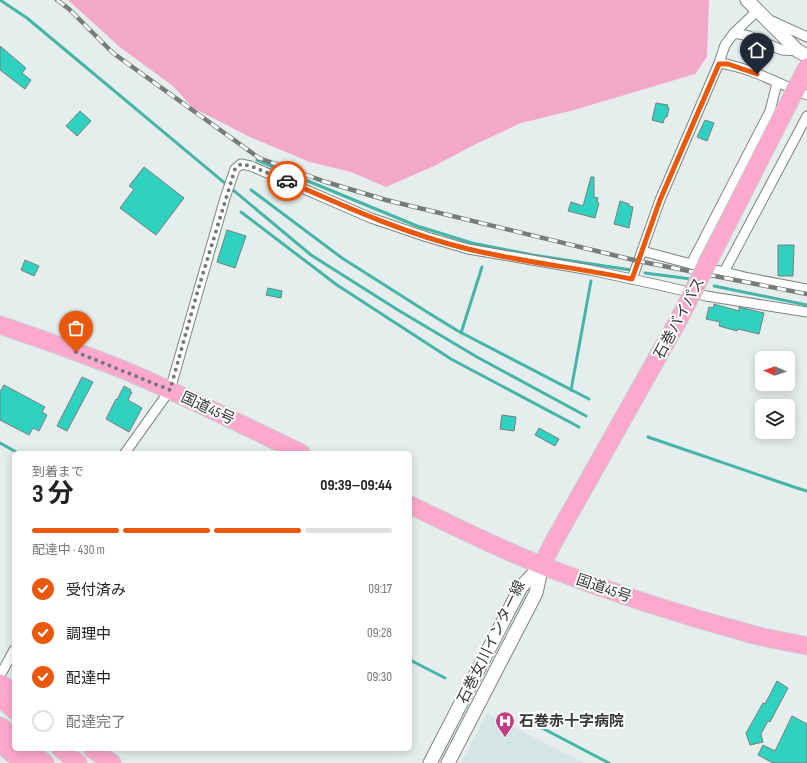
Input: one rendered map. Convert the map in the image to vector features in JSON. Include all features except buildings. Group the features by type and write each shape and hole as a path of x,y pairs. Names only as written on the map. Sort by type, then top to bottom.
{"highway":[{"name":"石巻バイパス","path":"542,565 679,319 807,67"},
{"name":"国道45号","path":"0,325 76,352 170,390 297,451"},
{"name":"国道45号","path":"412,506 488,542 542,565 603,588 751,634 807,646"},
{"path":"1,678 12,691"},
{"path":"0,698 12,708"},
{"path":"0,726 12,735"},
{"path":"0,743 22,763"},
{"path":"30,751 45,763"},
{"path":"63,751 78,763"},
{"path":"95,751 112,763"}],"main road":[{"path":"747,0 803,54"},
{"name":"石巻女川インター線","path":"430,763 522,585 542,565"},
{"name":"石巻女川インター線","path":"448,763 536,593 542,565"}],"street":[{"path":"632,279 660,200 719,64 725,45 734,33 760,14 807,37"},
{"path":"734,33 749,36 782,50 803,54"},
{"path":"719,64 728,64 747,70 807,95"},
{"path":"691,264 770,111 777,82"},
{"path":"724,272 807,116"},
{"path":"126,451 170,390 232,178 235,169 241,164 251,166 371,218 461,247 632,279 706,296 807,312"},
{"path":"642,251 749,278 807,289"},
{"path":"1,678 12,654"}],"shaded area":[{"path":"68,0 709,0 707,57 695,74 574,110 521,123 434,166 386,187 351,172 310,162 252,138 193,108 173,86 121,48"},
{"name":"石巻赤十字病院","path":"487,713 584,763 461,763"}],"waterway":[{"path":"0,0 27,18 311,255 398,310 477,357 586,416"},
{"path":"257,160 417,226 472,243 533,255 631,270"},
{"path":"251,190 342,258 427,312 458,331 589,399"},
{"path":"241,212 337,285 451,359 579,427"},
{"path":"461,333 482,267"},
{"path":"645,273 691,279"},
{"path":"571,390 591,281"},
{"path":"714,286 807,305"},
{"path":"648,437 807,491"},
{"path":"0,443 14,451"},
{"path":"412,661 445,678"},
{"path":"523,718 609,763"}],"railway":[{"path":"57,0 69,9 113,53 259,158 326,182 386,200 638,261 807,294"}],"way so far":[{"path":"76,352 129,372 170,390 198,290 235,169 241,164 251,166 287,181"}],"place":[{"name":"石巻赤十字病院","path":"505,738"}],"route":[{"path":"287,181 371,218 468,249 523,260 590,270 632,279 660,200 719,64 728,64 757,74"}]}
